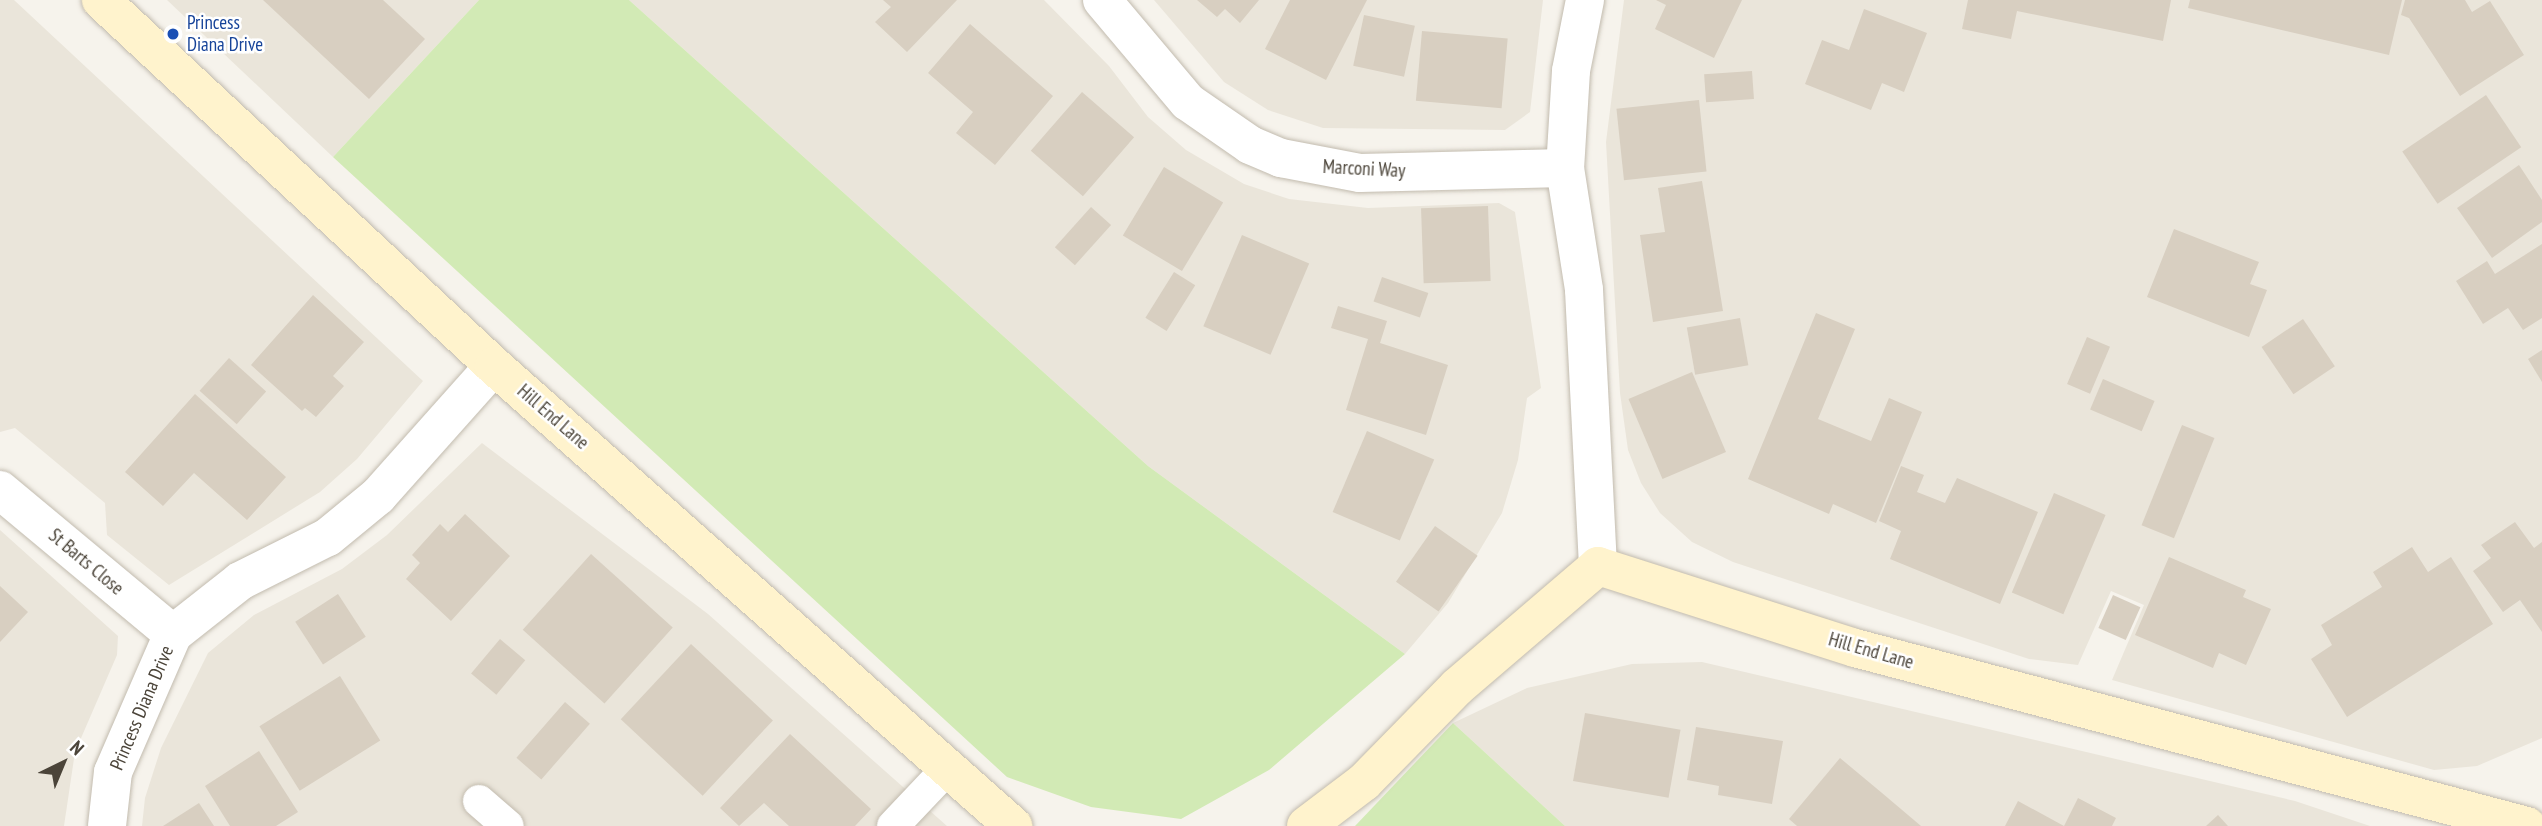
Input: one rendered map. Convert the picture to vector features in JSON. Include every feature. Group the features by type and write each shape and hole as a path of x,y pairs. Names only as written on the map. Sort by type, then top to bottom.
{"street":[{"name":"Hill End Lane","path":"101,0 494,366 720,563 946,769 1013,826"},
{"name":"Marconi Way","path":"1102,0 1188,102 1250,145 1281,158 1360,173 1565,168"},
{"path":"1306,826 1364,782 1457,687 1598,566 1584,290 1565,168 1571,71 1585,0"},
{"name":"Princess Diana Drive","path":"107,826 113,772 173,634 240,581 328,537 378,496 494,366"},
{"name":"St Barts Close","path":"0,491 173,634"},
{"name":"Hill End Lane","path":"1598,566 1855,648 2527,826"},
{"path":"2536,826 2542,821"}],"lane":[{"path":"893,826 946,769"},
{"path":"479,801 508,826"}],"shaded area":[{"path":"0,0 14,0 423,381 357,459 320,492 169,585 107,535 105,503 15,428 0,432"},
{"path":"167,0 479,0 333,157"},
{"path":"629,0 1044,0 1109,66 1148,117 1186,150 1244,184 1289,199 1368,208 1499,203 1515,212 1541,388 1527,398 1518,460 1502,513 1448,603 1405,654 1148,466"},
{"path":"1154,0 1543,0 1530,112 1505,130 1323,128 1268,110 1224,82"},
{"path":"1624,0 2542,0 2542,738 2477,766 2434,770 2112,680 2144,605 2111,591 2078,665 2029,659 1733,562 1692,542 1660,513 1641,483 1628,450 1620,393 1606,142"},
{"path":"482,443 708,614 947,826 142,826 145,798 161,748 208,653 254,615 342,569 387,535"},
{"path":"0,530 118,636 117,655 75,752 64,826 0,826"},
{"path":"1702,662 2295,801 2370,826 1565,826 1453,723 1527,688 1632,664"}],"green space":[{"path":"479,0 629,0 1148,466 1405,654 1269,770 1181,819 1091,807 1007,777 333,157"},
{"path":"1453,723 1565,826 1355,826"}],"building":[{"path":"263,0 383,0 425,39 369,99"},
{"path":"883,0 957,0 907,52 875,22 891,7"},
{"path":"1197,0 1259,0 1240,23 1225,9 1217,17"},
{"path":"1290,0 1367,0 1326,80 1265,49"},
{"path":"1656,0 1742,0 1714,58 1655,29 1666,5"},
{"path":"1968,0 2171,0 2163,41 2017,11 2011,39 1962,29"},
{"path":"2190,0 2402,0 2389,55 2188,8"},
{"path":"2405,0 2465,0 2472,12 2490,1 2524,55 2460,96 2409,18 2401,15"},
{"path":"1864,9 1927,33 1904,92 1882,83 1871,110 1805,84 1822,40 1849,50"},
{"path":"1364,15 1415,26 1404,77 1353,66"},
{"path":"970,24 1053,96 995,165 956,133 973,112 928,73"},
{"path":"1422,31 1508,38 1502,108 1416,101"},
{"path":"1752,71 1754,99 1706,102 1704,74"},
{"path":"1082,92 1134,137 1083,196 1031,151"},
{"path":"2486,95 2521,147 2437,204 2402,151"},
{"path":"1699,100 1707,172 1624,180 1616,109"},
{"path":"2519,165 2542,200 2542,222 2492,258 2457,208"},
{"path":"1164,167 1223,203 1182,271 1123,236"},
{"path":"1702,181 1723,311 1653,322 1640,235 1665,232 1658,188"},
{"path":"1488,206 1491,281 1424,283 1421,208"},
{"path":"1091,207 1111,225 1075,265 1055,247"},
{"path":"2174,229 2259,262 2250,284 2267,290 2249,337 2147,297"},
{"path":"1242,235 1309,264 1271,355 1203,326"},
{"path":"2542,244 2542,318 2523,330 2508,308 2483,324 2456,281 2487,261 2495,274"},
{"path":"1174,272 1195,285 1167,331 1145,318"},
{"path":"1382,277 1428,293 1420,318 1374,302"},
{"path":"313,295 364,342 333,376 344,386 316,417 305,408 302,411 251,365"},
{"path":"1338,306 1387,321 1380,343 1448,365 1426,435 1346,410 1368,339 1331,328"},
{"path":"1816,313 1855,329 1818,419 1871,441 1889,398 1922,412 1876,523 1833,504 1829,514 1748,479"},
{"path":"1740,318 1748,365 1695,375 1687,327"},
{"path":"2303,319 2335,366 2293,394 2262,347"},
{"path":"2087,337 2110,347 2090,394 2067,384"},
{"path":"2542,350 2542,382 2528,359"},
{"path":"229,358 266,391 237,424 200,391"},
{"path":"1692,372 1726,452 1662,479 1628,399"},
{"path":"2103,379 2155,401 2142,431 2090,409"},
{"path":"195,394 286,477 247,520 194,473 163,506 125,472"},
{"path":"2182,425 2214,438 2174,538 2142,525"},
{"path":"1367,431 1434,460 1400,541 1333,512"},
{"path":"1901,466 1924,475 1917,492 1945,503 1957,478 2038,512 2000,604 1890,559 1901,531 1879,521"},
{"path":"2054,493 2106,515 2063,614 2012,592"},
{"path":"465,514 510,556 451,621 406,579 420,563 412,555 440,524 448,532"},
{"path":"2515,522 2534,548 2542,542 2542,632 2520,600 2503,612 2473,571 2491,558 2481,545"},
{"path":"1435,526 1478,556 1439,612 1396,582"},
{"path":"2412,547 2428,572 2451,557 2493,624 2347,717 2311,659 2332,645 2321,625 2382,587 2373,572"},
{"path":"591,554 673,628 604,703 523,630"},
{"path":"2169,557 2246,590 2243,597 2271,609 2246,665 2219,653 2213,668 2135,635"},
{"path":"0,586 28,612 0,642"},
{"path":"338,594 366,637 323,665 295,622"},
{"path":"2113,595 2140,607 2126,640 2098,628"},
{"path":"500,639 525,660 496,695 471,673"},
{"path":"691,644 773,720 703,796 621,719"},
{"path":"340,676 380,740 300,791 259,726"},
{"path":"565,702 590,724 541,779 516,758"},
{"path":"1585,713 1681,730 1669,798 1573,781"},
{"path":"1696,727 1783,741 1772,804 1718,795 1719,786 1687,780"},
{"path":"790,734 871,809 855,826 789,826 764,803 739,826 720,808"},
{"path":"259,751 298,812 276,826 230,826 205,786"},
{"path":"1840,758 1921,826 1797,826 1789,819"},
{"path":"2078,798 2116,818 2112,826 2064,826"},
{"path":"2018,801 2064,826 2005,826"},
{"path":"199,803 214,826 163,826"},
{"path":"2218,815 2228,826 2206,826"}],"place":[{"name":"Princess Diana Drive","path":"173,34"}]}
